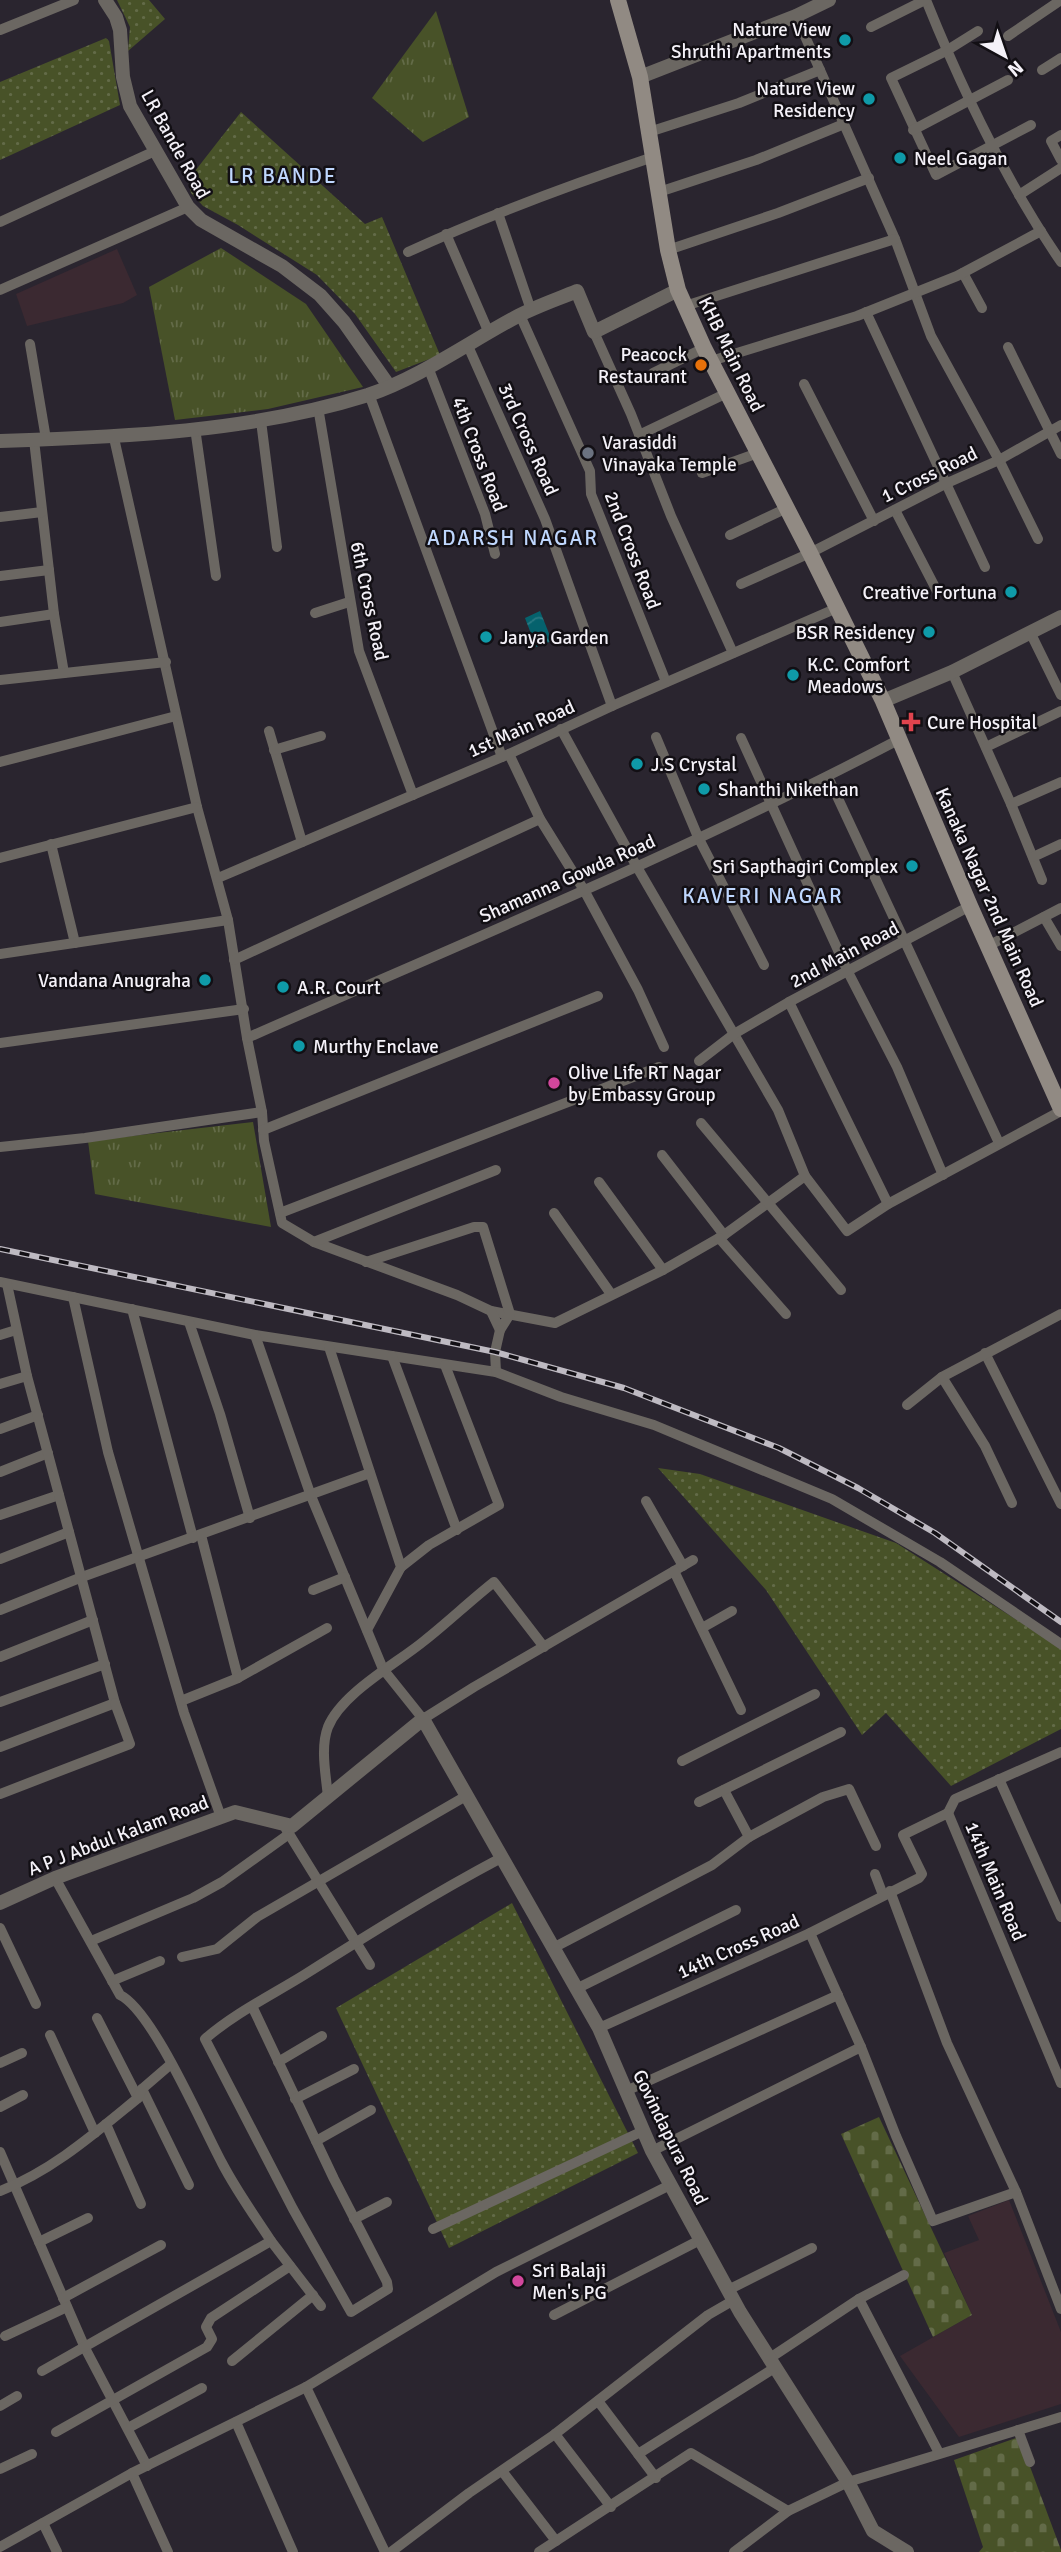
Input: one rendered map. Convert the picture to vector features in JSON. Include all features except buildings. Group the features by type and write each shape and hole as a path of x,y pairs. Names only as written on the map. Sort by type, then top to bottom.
{"main road":[{"name":"KHB Main Road","path":"618,0 640,77 668,250 681,298 883,701"},
{"name":"Kanaka Nagar 2nd Main Road","path":"883,701 970,906 1060,1104"}],"street":[{"path":"0,30 74,0"},
{"name":"LR Bande Road","path":"105,0 116,17 120,30 125,92 136,118 188,207 201,220 282,266 320,295 344,322 389,386"},
{"path":"640,77 796,16 828,0"},
{"path":"871,27 925,0 969,102 991,145 1061,262"},
{"path":"1008,36 1061,0"},
{"path":"796,16 895,239 931,336 1038,538"},
{"path":"978,31 947,51 891,78 936,175 1031,125"},
{"path":"1042,70 1061,58"},
{"path":"649,132 739,103 820,71"},
{"path":"913,130 1008,80"},
{"path":"659,192 756,160 844,124"},
{"path":"1061,135 1051,141 1061,160"},
{"path":"0,222 155,151"},
{"path":"408,252 577,182 653,157"},
{"path":"1019,195 1061,169"},
{"path":"668,250 778,213 869,178"},
{"path":"0,290 188,207"},
{"name":"2nd Cross Road","path":"498,213 510,243 525,313 590,471 591,494 666,682"},
{"path":"653,373 708,354 866,312 963,273 1041,231"},
{"path":"446,234 489,333"},
{"path":"594,332 681,298 895,239"},
{"path":"963,273 982,308"},
{"path":"0,441 114,438 261,421 369,394 428,367 525,313 577,291 671,516 733,653"},
{"path":"866,312 985,567"},
{"path":"30,344 40,440 42,512 64,673"},
{"name":"3rd Cross Road","path":"468,346 545,519 612,706"},
{"path":"1008,347 1061,454"},
{"name":"4th Cross Road","path":"428,367 485,514 495,554"},
{"path":"804,384 874,521"},
{"path":"639,435 727,393"},
{"path":"369,394 506,756 540,819 584,890 638,990 664,1047"},
{"name":"6th Cross Road","path":"318,407 359,651 413,795"},
{"path":"261,421 277,547"},
{"name":"1 Cross Road","path":"741,584 999,460 1061,425"},
{"path":"195,428 216,576"},
{"path":"114,438 197,807 228,920 263,1130 282,1223 314,1242 457,1294 491,1311 555,1323 663,1270 721,1237 805,1176"},
{"path":"702,473 758,453"},
{"path":"730,535 787,508"},
{"path":"895,510 937,591"},
{"path":"0,517 42,512"},
{"path":"0,576 49,570"},
{"path":"315,613 349,602"},
{"name":"1st Main Road","path":"218,877 506,756 612,706 837,608"},
{"path":"0,622 54,614"},
{"path":"883,701 952,672 1061,617"},
{"path":"1030,632 1061,695"},
{"path":"0,680 166,662"},
{"path":"952,672 1042,880"},
{"path":"986,747 1061,711"},
{"path":"0,761 177,716"},
{"path":"561,730 778,1110 805,1176 847,1231 888,1204 999,1143 1060,1104"},
{"path":"269,731 302,842"},
{"path":"274,750 321,736"},
{"path":"656,737 698,837 764,965"},
{"path":"741,738 848,972 897,1067 943,1175"},
{"name":"Shamanna Gowda Road","path":"247,1038 637,867 828,777 898,740"},
{"path":"828,777 999,1143"},
{"path":"1011,804 1061,782"},
{"path":"0,858 197,807"},
{"path":"234,961 540,819"},
{"path":"51,844 75,943"},
{"path":"1033,857 1061,844"},
{"name":"2nd Main Road","path":"699,1060 734,1034 789,1002 970,906"},
{"path":"988,946 1061,908"},
{"path":"1045,917 1061,946"},
{"path":"0,954 228,920"},
{"path":"263,1130 598,996"},
{"path":"789,1002 888,1204"},
{"path":"0,1044 244,1009"},
{"path":"280,1213 659,1067"},
{"path":"0,1147 85,1138 261,1112"},
{"path":"701,1124 841,1290"},
{"path":"662,1155 721,1237 786,1314"},
{"path":"314,1242 496,1170"},
{"path":"599,1182 663,1270"},
{"path":"554,1213 611,1294"},
{"path":"366,1262 474,1227 483,1227 510,1314 500,1330 495,1352 496,1372"},
{"path":"0,1794 130,1744 115,1703 4,1283 255,1335 496,1372 561,1397 654,1425 832,1499 940,1562 1061,1644"},
{"path":"73,1297 108,1452 181,1701 221,1817"},
{"path":"132,1309 238,1678"},
{"path":"491,1311 500,1330"},
{"path":"907,1405 942,1377 1061,1314"},
{"path":"189,1322 250,1518"},
{"path":"0,1335 16,1330"},
{"path":"255,1335 311,1496 383,1669 423,1720"},
{"path":"329,1347 401,1567"},
{"path":"985,1353 1061,1504"},
{"path":"392,1356 457,1530"},
{"path":"367,1630 401,1567 429,1545 499,1505 445,1364"},
{"path":"0,1384 27,1376"},
{"path":"942,1377 985,1446 1012,1503"},
{"path":"0,1429 38,1415"},
{"path":"0,1472 48,1453"},
{"path":"0,1610 82,1577 370,1473"},
{"path":"0,1515 59,1495"},
{"path":"646,1501 683,1566 702,1628 741,1710"},
{"path":"0,1559 69,1532"},
{"path":"91,1941 213,1887 423,1720 683,1566"},
{"path":"313,1590 345,1577"},
{"path":"328,1797 324,1756 328,1727 347,1701 383,1669 422,1643 494,1582 544,1647"},
{"path":"702,1628 732,1611"},
{"path":"0,1657 93,1620"},
{"path":"181,1701 238,1678 327,1628"},
{"path":"0,1702 105,1664"},
{"path":"682,1761 815,1693"},
{"path":"0,1747 115,1703"},
{"name":"Govindapura Road","path":"423,1720 599,2028 652,2151 731,2295 848,2482 873,2531 907,2552"},
{"path":"699,1802 841,1732"},
{"path":"948,1813 955,1799 1061,1752"},
{"path":"999,1779 1061,1917"},
{"path":"553,1948 712,1865 749,1838 824,1797 849,1789 876,1846"},
{"path":"724,1790 749,1838"},
{"path":"182,1957 217,1949 257,1917 320,1883 466,1796"},
{"name":"A P J Abdul Kalam Road","path":"0,1903 55,1878 235,1812 285,1829"},
{"name":"14th Main Road","path":"887,1893 912,1882 922,1874 904,1835 948,1813 1061,2083"},
{"path":"285,1829 370,1965"},
{"path":"252,2006 295,2099 387,2282 388,2289 351,2312 205,2039 227,2020 355,1941 437,1892 502,1858"},
{"path":"875,1874 887,1893 947,2043 1016,2192 1061,2308"},
{"path":"55,1878 120,1995 131,2000 172,2064 223,2166 271,2241 321,2306"},
{"name":"14th Cross Road","path":"599,2028 810,1933 887,1893"},
{"path":"576,1989 736,1910"},
{"path":"0,1928 36,2004"},
{"path":"810,1933 861,2047 933,2221 1016,2192"},
{"path":"112,1981 160,1961"},
{"path":"626,2091 838,1995"},
{"path":"97,2018 189,2185"},
{"path":"50,2035 95,2133"},
{"path":"278,2062 322,2036"},
{"path":"652,2151 861,2047"},
{"path":"0,2063 22,2053"},
{"path":"0,2191 41,2171 95,2133 172,2064"},
{"path":"295,2099 354,2069"},
{"path":"0,2107 23,2095"},
{"path":"316,2141 371,2110"},
{"path":"106,2124 141,2204"},
{"path":"433,2230 643,2131"},
{"path":"0,2152 85,2348 147,2466"},
{"path":"0,2547 132,2473 306,2388 495,2272 670,2185"},
{"path":"354,2219 387,2202"},
{"path":"39,2242 88,2218"},
{"path":"554,2315 700,2240"},
{"path":"42,2371 271,2241"},
{"path":"5,2336 161,2245"},
{"path":"391,2552 555,2434 731,2295 812,2248"},
{"path":"55,2431 208,2347 212,2339 206,2327 211,2318 290,2266"},
{"path":"638,2454 773,2363 859,2299 904,2274"},
{"path":"232,2361 313,2295"},
{"path":"859,2299 939,2454"},
{"path":"128,2428 202,2388"},
{"path":"306,2388 385,2552"},
{"path":"0,2406 17,2396"},
{"path":"598,2401 656,2478"},
{"path":"734,2552 788,2511 848,2482 1061,2417"},
{"path":"236,2422 293,2552"},
{"path":"1018,2430 1030,2462"},
{"path":"555,2434 611,2507"},
{"path":"0,2469 32,2454"},
{"path":"539,2552 691,2454 788,2511"},
{"path":"502,2470 556,2541"},
{"path":"132,2473 168,2552"},
{"path":"43,2523 57,2552"}],"shaded area":[{"path":"117,249 137,295 123,303 27,326 16,294"},
{"path":"1009,2200 1061,2332 1061,2404 959,2437 900,2356 972,2315 944,2253 979,2240 968,2216"}],"green space":[{"path":"117,0 149,0 165,19 128,51 130,27"},
{"path":"436,11 469,117 423,142 372,98"},
{"path":"106,38 109,41 120,105 0,160 0,82"},
{"path":"241,112 365,224 382,217 440,355 396,372 355,314 317,275 203,206 191,193 188,180"},
{"path":"221,248 306,304 363,387 268,409 175,420 149,287"},
{"path":"253,1122 271,1227 95,1194 88,1141"},
{"path":"658,1468 700,1474 896,1543 1061,1648 1061,1729 951,1786 886,1713 862,1735 766,1590"},
{"path":"512,1903 638,2153 449,2248 336,2008"},
{"path":"879,2117 972,2315 933,2337 841,2134"},
{"path":"1019,2437 1061,2552 979,2552 983,2547 954,2460"}],"water":[{"path":"540,611 552,641 536,647 525,618"}],"railway":[{"path":"0,1249 495,1352 624,1388 779,1448 858,1488 935,1533 1061,1622"}],"place":[{"name":"Nature View Shruthi Apartments","path":"845,40"},
{"name":"Nature View Residency","path":"869,99"},
{"name":"Neel Gagan","path":"900,158"},
{"name":"Peacock Restaurant","path":"701,365"},
{"name":"Varasiddi Vinayaka Temple","path":"588,453"},
{"name":"Creative Fortuna","path":"1011,592"},
{"name":"BSR Residency","path":"929,632"},
{"name":"Janya Garden","path":"486,637"},
{"name":"K.C. Comfort Meadows","path":"793,675"},
{"name":"Cure Hospital","path":"911,722"},
{"name":"J.S Crystal","path":"637,764"},
{"name":"Shanthi Nikethan","path":"704,789"},
{"name":"Sri Sapthagiri Complex","path":"912,866"},
{"name":"Vandana Anugraha","path":"205,980"},
{"name":"A.R. Court","path":"283,987"},
{"name":"Murthy Enclave","path":"299,1046"},
{"name":"Olive Life RT Nagar by Embassy Group","path":"554,1083"},
{"name":"Sri Balaji Men's PG","path":"518,2281"}],"district":[{"name":"LR BANDE","path":"283,176"},
{"name":"ADARSH NAGAR","path":"513,538"},
{"name":"KAVERI NAGAR","path":"763,896"}]}
